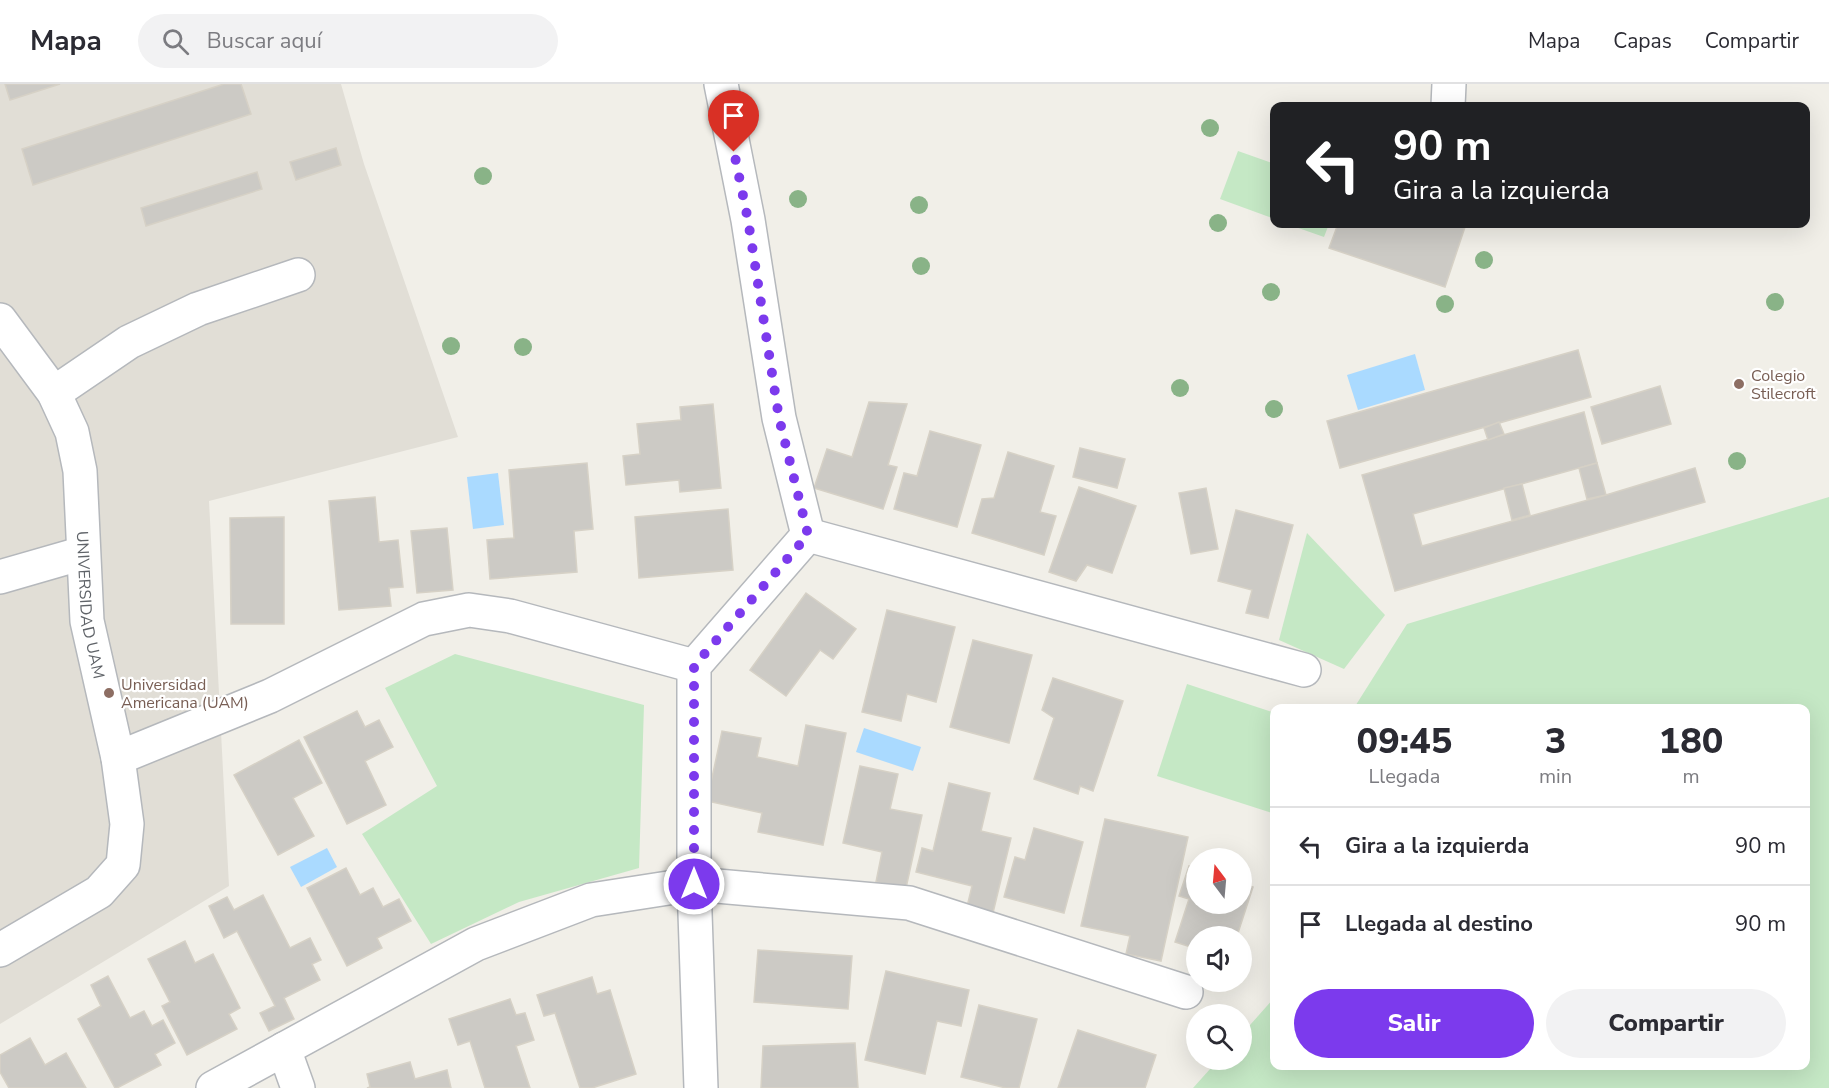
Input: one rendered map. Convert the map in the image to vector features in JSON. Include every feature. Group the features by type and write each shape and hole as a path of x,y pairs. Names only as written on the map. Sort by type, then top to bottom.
{"street":[{"path":"721,84 748,220 779,418 808,535"},
{"path":"1448,102 1449,84"},
{"path":"54,393 129,342 198,309 298,275"},
{"name":"UNIVERSIDAD UAM","path":"0,320 54,393 72,432 80,471 87,621 118,758 127,824 123,865 99,892 3,944"},
{"path":"701,1088 694,884 694,666 808,535"},
{"path":"808,535 1304,670"},
{"path":"0,577 83,553"},
{"path":"118,758 270,696 424,619 469,609 510,616 694,666"},
{"path":"213,1088 476,944 591,900 694,884 909,903 1186,992"},
{"path":"284,1049 298,1088"}],"shaded area":[{"name":"Universidad Americana (UAM)","path":"0,84 341,84 364,164 458,437 209,501 229,886 0,1024"}],"green space":[{"path":"1238,151 1270,162 1270,217 1220,199"},
{"path":"1298,228 1327,228 1324,237"},
{"path":"1829,497 1829,1088 1193,1088 1209,1070 1252,1070 1252,1023 1270,1003 1270,1070 1810,1070 1810,704 1357,704 1407,624"},
{"path":"1307,533 1385,615 1344,669 1279,640"},
{"path":"455,654 644,705 639,868 519,902 431,944 362,834 437,786 385,688"},
{"path":"1187,684 1270,711 1270,812 1157,776"}],"water":[{"path":"1415,354 1425,390 1358,410 1347,375"},
{"path":"498,473 504,525 473,529 467,477"},
{"path":"864,728 921,747 913,771 856,752"},
{"path":"327,848 337,867 301,887 290,867"}],"building":[{"path":"5,84 60,84 10,100"},
{"path":"224,84 241,84 251,114 33,185 22,149"},
{"path":"336,148 341,165 296,180 290,162"},
{"path":"257,172 262,189 146,226 141,208"},
{"path":"1336,228 1465,228 1445,287 1329,248"},
{"path":"1578,350 1591,397 1340,468 1327,421"},
{"path":"1660,386 1671,424 1602,444 1591,407"},
{"path":"869,402 907,404 888,465 897,467 883,509 814,488 827,449 852,457"},
{"path":"713,404 721,488 680,492 679,480 626,485 623,456 640,454 637,424 681,420 680,407"},
{"path":"1584,412 1597,463 1413,514 1422,546 1695,468 1705,502 1395,591 1362,475"},
{"path":"1499,422 1504,434 1488,440 1484,428"},
{"path":"930,431 981,445 957,527 894,509 904,473 917,476"},
{"path":"1080,448 1125,459 1117,488 1073,477"},
{"path":"1008,452 1054,466 1040,512 1056,516 1044,555 972,533 982,499 994,498"},
{"path":"587,463 593,529 574,531 577,572 490,579 487,540 514,538 509,470"},
{"path":"1597,463 1606,495 1587,499 1579,468"},
{"path":"1522,484 1530,515 1512,520 1504,488"},
{"path":"1079,487 1136,506 1112,573 1087,565 1076,581 1049,572"},
{"path":"1206,488 1218,549 1191,554 1179,493"},
{"path":"375,497 379,542 398,540 403,587 389,588 391,606 339,610 329,501"},
{"path":"728,509 733,570 639,578 635,517"},
{"path":"1236,510 1293,525 1268,618 1246,613 1252,590 1218,581"},
{"path":"284,517 284,624 231,624 230,518"},
{"path":"447,528 453,590 417,593 411,531"},
{"path":"806,593 856,629 833,659 820,650 786,696 750,670"},
{"path":"887,610 955,627 936,702 907,694 901,721 862,712"},
{"path":"973,640 1032,655 1009,743 950,727"},
{"path":"1053,678 1123,701 1093,791 1080,786 1078,794 1034,779 1054,718 1042,710"},
{"path":"357,711 365,727 379,720 393,747 365,761 386,805 347,824 304,737"},
{"path":"806,725 846,733 823,845 758,832 762,813 707,801 722,731 761,738 757,757 798,766"},
{"path":"299,740 322,783 293,798 314,836 278,855 234,775"},
{"path":"860,766 898,774 890,809 922,815 906,888 876,882 882,852 843,843"},
{"path":"949,783 990,793 981,831 1011,838 992,917 966,911 972,886 916,872 922,848 933,851"},
{"path":"1105,819 1188,837 1161,961 1126,954 1130,936 1081,926"},
{"path":"1034,828 1083,842 1064,913 1004,897 1015,857 1025,860"},
{"path":"346,868 360,895 373,888 383,907 399,899 411,921 377,938 382,948 347,966 307,888"},
{"path":"1186,875 1186,898 1179,896"},
{"path":"263,895 290,948 310,938 321,960 312,964 320,980 284,998 294,1019 269,1031 260,1013 275,1006 237,931 224,938 209,906 227,897 234,910"},
{"path":"1186,908 1186,914 1244,914 1240,926 1186,926 1186,946 1175,942"},
{"path":"185,941 195,963 213,954 240,1008 229,1014 237,1029 187,1055 162,1006 170,1002 148,959"},
{"path":"758,950 852,956 848,1009 754,1002"},
{"path":"886,971 969,990 961,1026 937,1021 925,1074 865,1060"},
{"path":"108,976 130,1018 144,1011 152,1026 163,1020 175,1043 155,1054 161,1065 117,1088 78,1019 101,1006 91,985"},
{"path":"592,977 597,994 610,990 636,1074 592,1088 580,1088 555,1013 544,1016 537,995"},
{"path":"510,999 516,1015 525,1013 534,1040 516,1046 530,1088 485,1088 470,1041 458,1045 449,1019"},
{"path":"979,1005 1037,1019 1019,1088 1006,1088 961,1077"},
{"path":"1078,1030 1156,1055 1145,1088 1058,1088"},
{"path":"30,1038 45,1065 66,1053 86,1088 9,1088 0,1072 0,1055"},
{"path":"855,1043 858,1088 761,1088 763,1046"},
{"path":"410,1062 415,1079 447,1070 451,1088 367,1088 370,1087 367,1074"}],"place":[{"name":"Colegio Stilecroft","path":"1739,384"},
{"name":"Universidad Americana (UAM)","path":"109,693"}],"route":[{"path":"694,884 694,666 808,535 779,418 748,220 734,152"}]}
